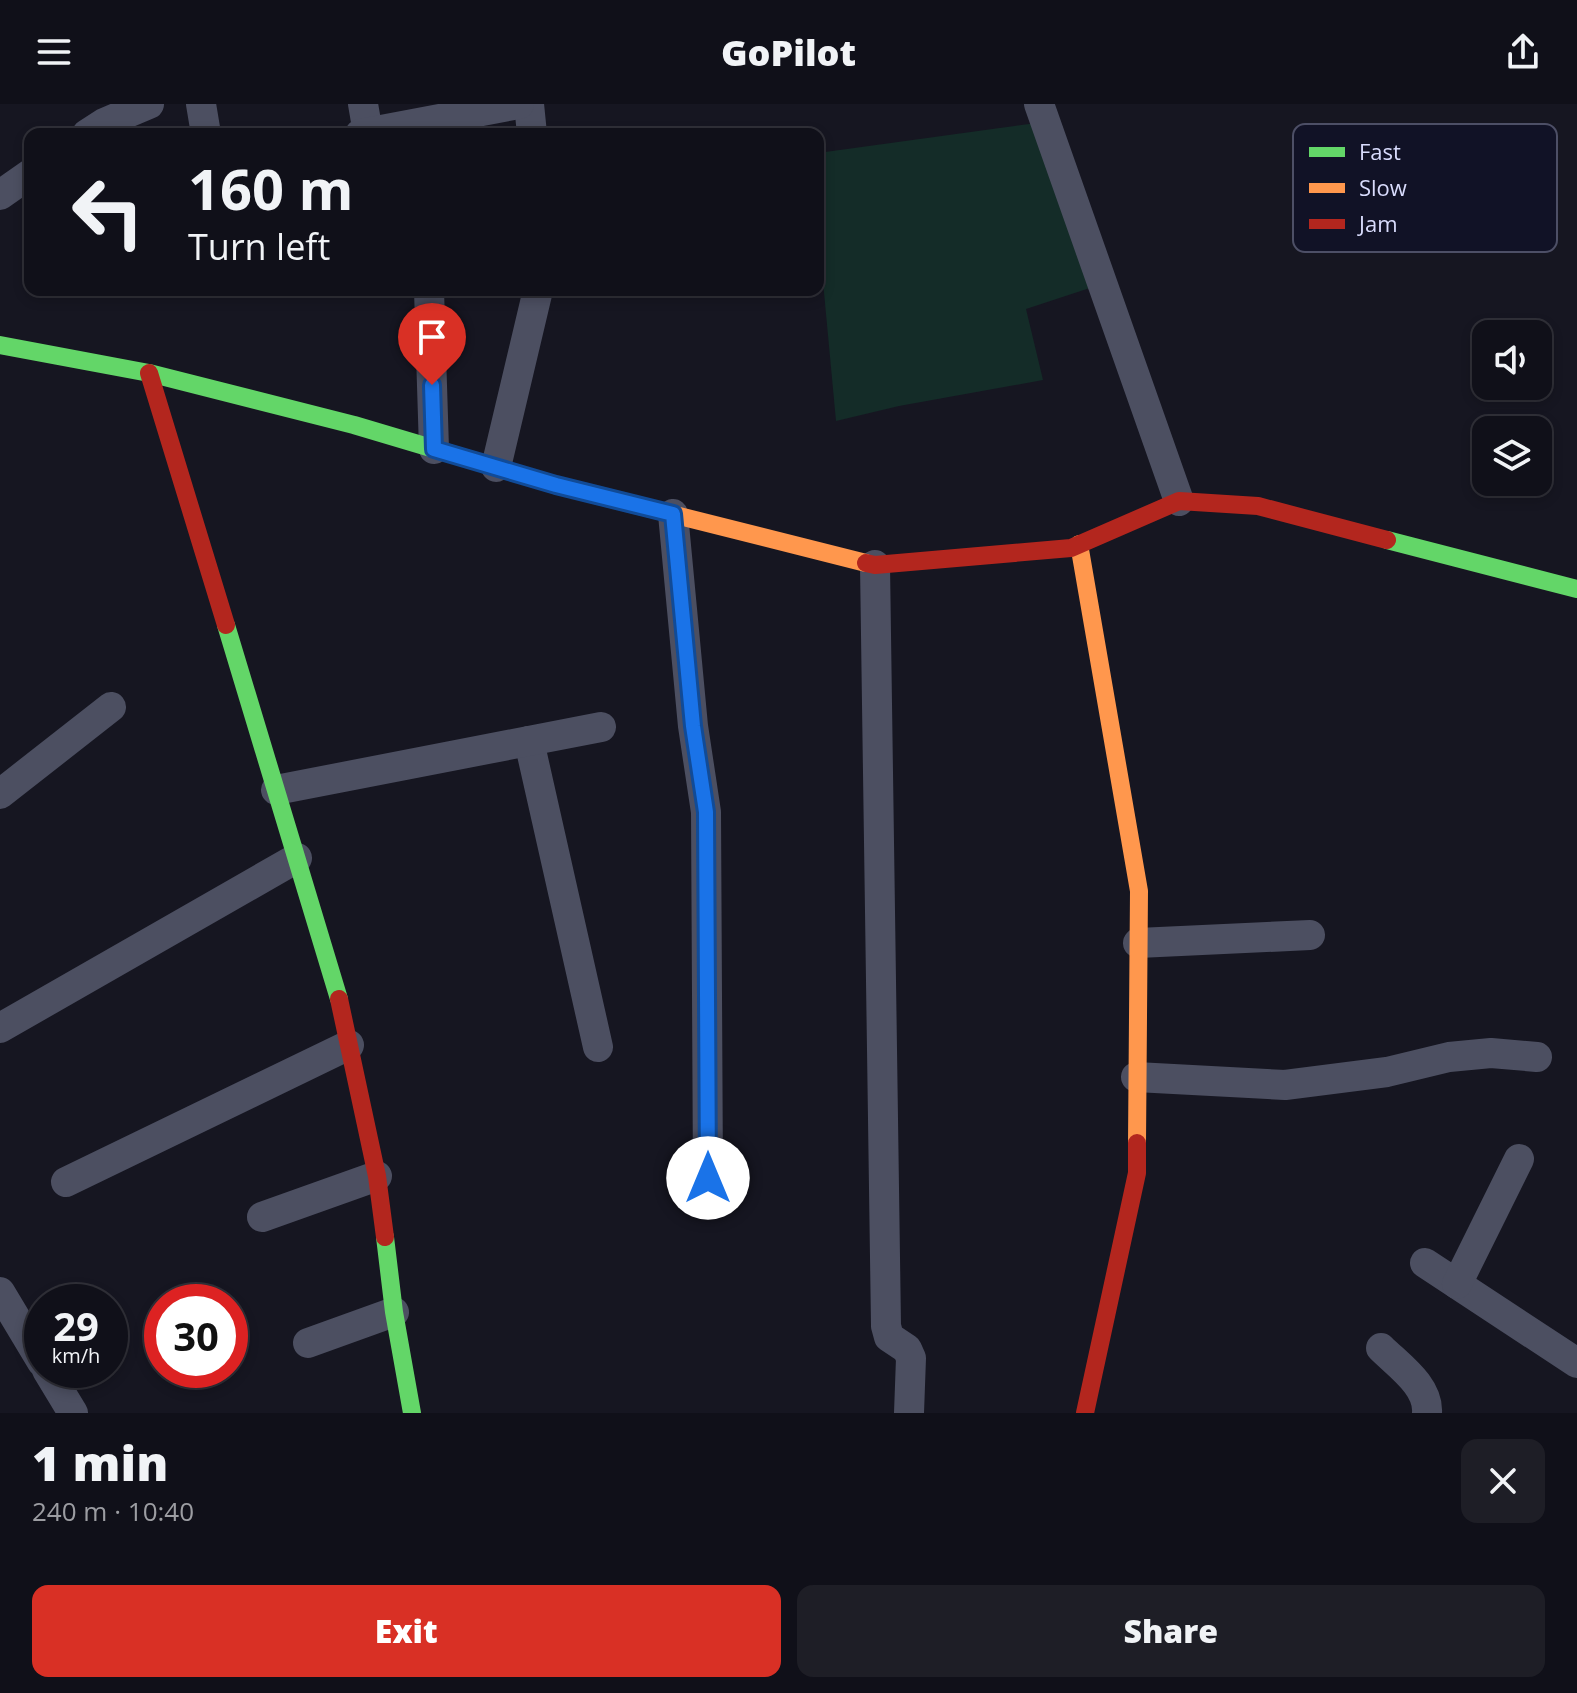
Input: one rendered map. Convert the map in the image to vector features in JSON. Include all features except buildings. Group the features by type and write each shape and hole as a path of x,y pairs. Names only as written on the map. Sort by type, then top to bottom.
{"street":[{"path":"96,128 149,104"},
{"path":"201,104 205,128"},
{"path":"364,124 519,104"},
{"path":"529,104 531,128"},
{"path":"1039,104 1179,501"},
{"path":"0,195 24,178"},
{"path":"429,296 434,449"},
{"path":"496,467 537,296"},
{"path":"0,345 149,373 875,565 1071,548 1179,501 1258,506 1577,589"},
{"path":"149,373 335,983 377,1176 394,1312 412,1413"},
{"path":"673,514 693,726 706,812 708,1178"},
{"path":"1079,544 1139,891 1137,1173 1085,1413"},
{"path":"875,565 886,1326 889,1337 907,1349 911,1358 909,1413"},
{"path":"0,794 111,707"},
{"path":"276,790 601,727"},
{"path":"529,741 598,1047"},
{"path":"0,1028 297,858"},
{"path":"1138,943 1310,935"},
{"path":"66,1182 349,1045"},
{"path":"1136,1077 1285,1085 1387,1072 1449,1057 1491,1053 1537,1057"},
{"path":"1457,1284 1519,1159"},
{"path":"262,1217 377,1176"},
{"path":"1425,1263 1577,1363"},
{"path":"0,1292 24,1332"},
{"path":"308,1343 394,1312"},
{"path":"1381,1348 1419,1386 1427,1398 1427,1413"},
{"path":"58,1388 73,1413"}],"green space":[{"path":"1044,122 1102,284 1026,309 1043,380 899,406 836,421 824,292 824,152"}],"traffic: fast":[{"path":"0,345 149,373 354,425 485,464"},
{"path":"1387,540 1577,589"},
{"path":"226,625 339,999"},
{"path":"385,1237 394,1312 412,1413"}],"traffic: slow":[{"path":"485,464 556,485 866,563"},
{"path":"1079,544 1139,891 1137,1143"}],"traffic: jam":[{"path":"149,373 226,625"},
{"path":"866,563 875,565 1071,548 1179,501 1258,506 1387,540"},
{"path":"339,999 377,1176 385,1237"},
{"path":"1085,1413 1137,1173 1137,1143"}],"route":[{"path":"432,385 434,449 556,485 673,514 693,726 706,812 708,1178"}]}
